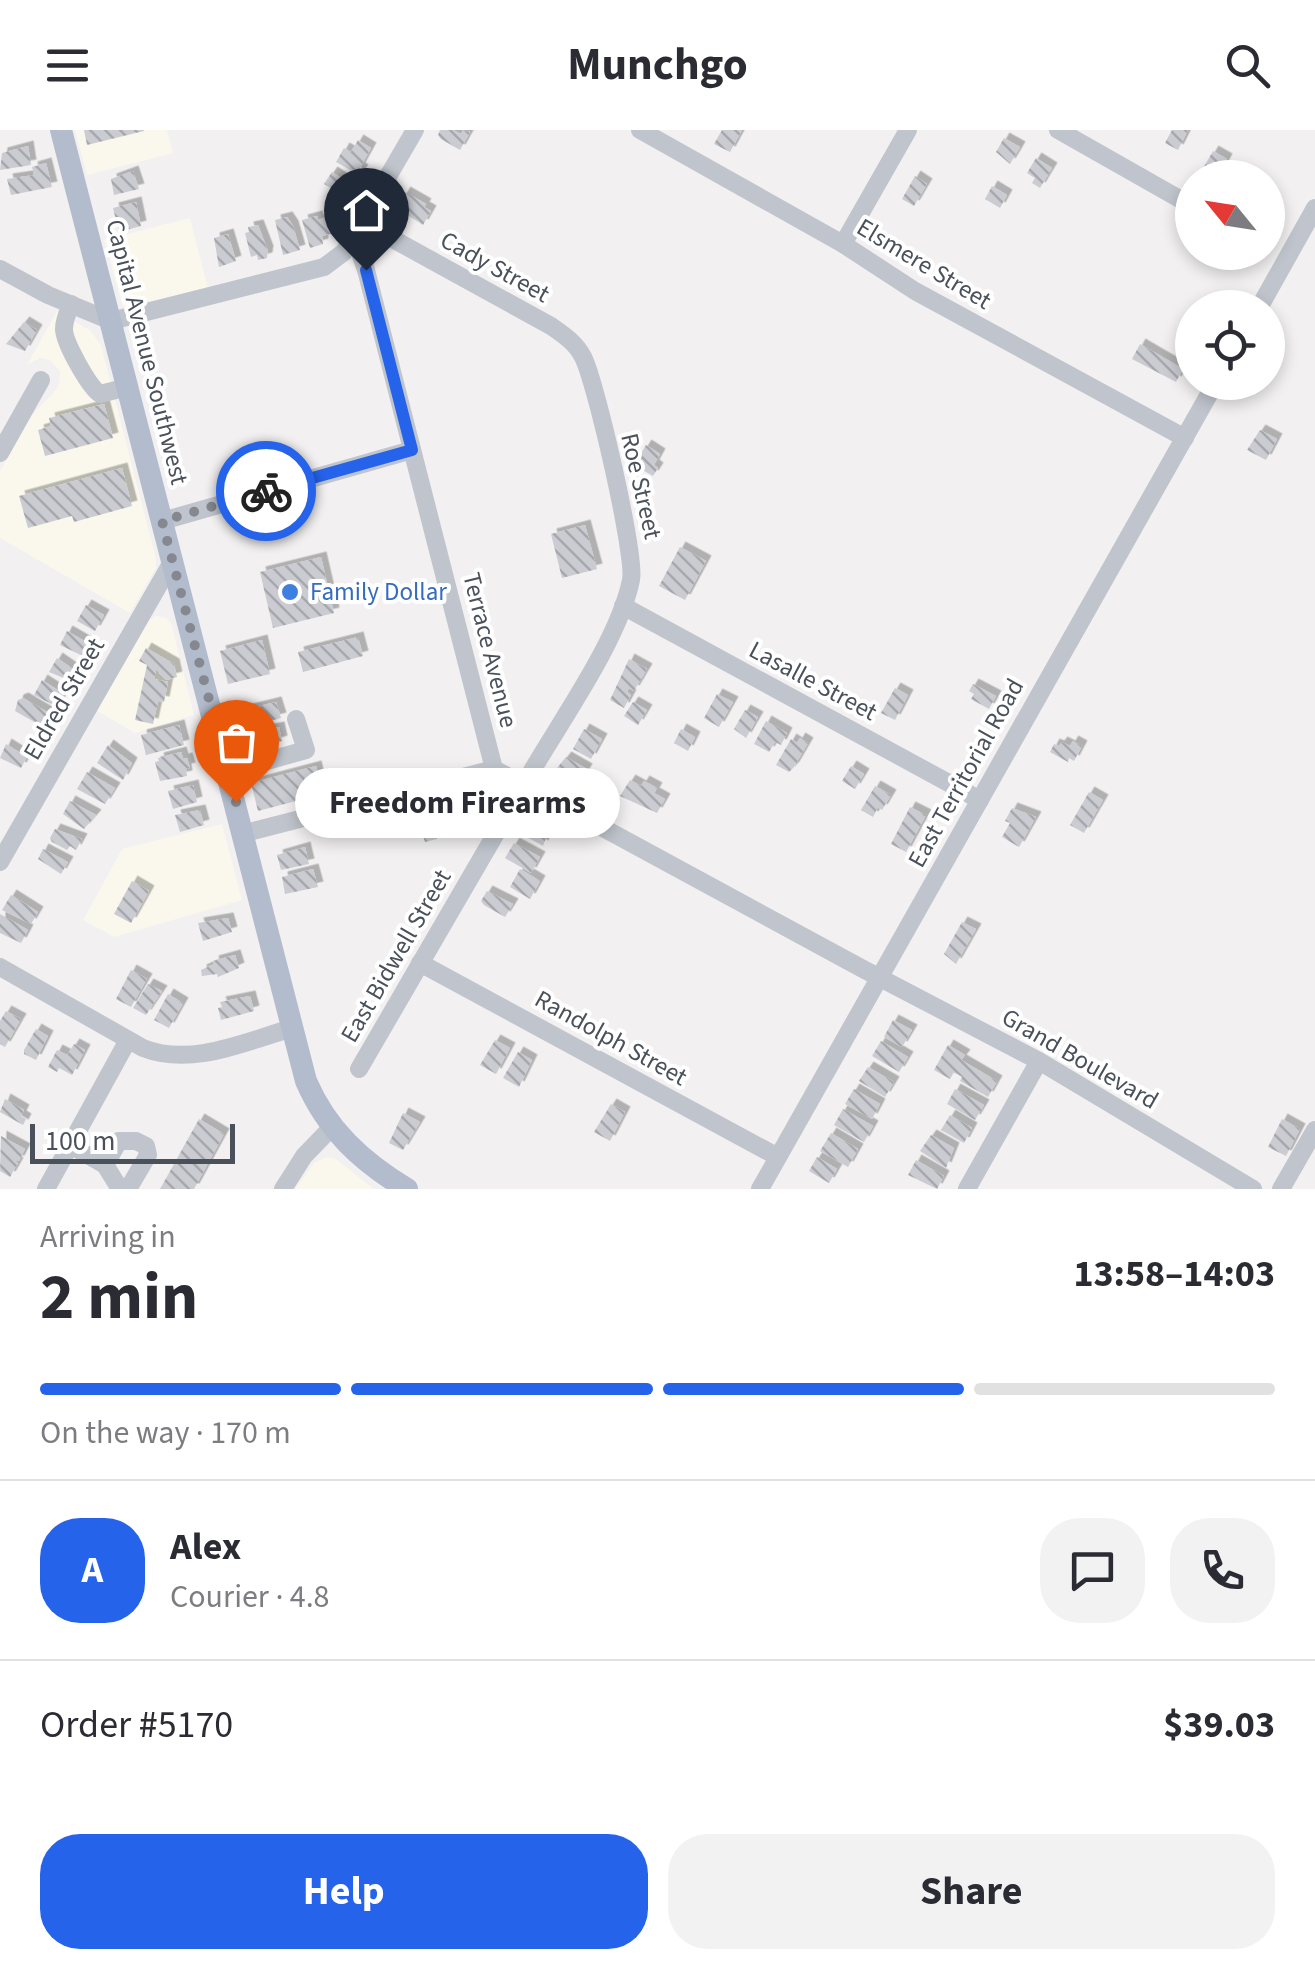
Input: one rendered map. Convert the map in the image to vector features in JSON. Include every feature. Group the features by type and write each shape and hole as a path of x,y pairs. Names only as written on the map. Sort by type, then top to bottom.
{"main road":[{"name":"Capital Avenue Southwest","path":"61,130 306,1081 332,1128 369,1164 407,1189"}],"street":[{"name":"Elsmere Street","path":"640,130 843,244 915,291 1185,438"},
{"path":"843,244 908,130"},
{"path":"1058,130 1175,196"},
{"path":"0,269 111,321 324,267 338,259 354,236 413,131"},
{"path":"1268,290 1315,208"},
{"name":"Cady Street","path":"354,236 380,232 551,326 573,342 591,377"},
{"name":"Terrace Avenue","path":"354,236 494,769"},
{"path":"70,304 63,325 65,339 90,387 100,394 128,387"},
{"name":"Roe Street","path":"591,377 632,556 632,575 623,606"},
{"path":"0,453 41,380"},
{"name":"East Territorial Road","path":"760,1189 1206,400"},
{"path":"162,521 412,450"},
{"name":"Eldred Street","path":"0,862 172,562"},
{"name":"East Bidwell Street","path":"359,1069 602,650 623,606"},
{"name":"Lasalle Street","path":"623,606 980,800"},
{"path":"228,772 306,750 296,719"},
{"path":"245,833 494,769 880,978"},
{"name":"Randolph Street","path":"420,963 778,1158"},
{"path":"0,968 128,1040 178,1056 292,1028"},
{"name":"Grand Boulevard","path":"880,978 1039,1061 1253,1189"},
{"path":"46,1189 128,1040"},
{"path":"967,1189 1039,1061"},
{"path":"283,1189 304,1156 332,1128"},
{"path":"1281,1189 1315,1130"},
{"path":"100,1189 119,1141 136,1141 146,1146 148,1154 128,1189"},
{"path":"70,1145 108,1168 120,1189"}],"shaded area":[{"path":"75,130 167,130 173,153 87,175"},
{"path":"190,218 208,288 123,307 104,240"},
{"path":"57,311 91,331 101,345 156,559 156,568 130,613 0,538 0,471 32,415 60,381 60,371 50,360 40,358 27,365"},
{"path":"156,616 171,623 194,715 135,733 97,711 149,620"},
{"path":"222,824 242,900 114,937 83,920 122,849"},
{"path":"326,1157 336,1159 374,1189 295,1189 314,1163"}],"building":[{"path":"84,130 144,130 144,131 87,145"},
{"path":"440,130 470,132 460,150 441,139"},
{"path":"722,130 742,130 730,152 714,144"},
{"path":"1172,130 1188,130 1178,150 1165,143"},
{"path":"1004,138 1020,147 1010,164 996,152"},
{"path":"358,140 371,148 359,175 336,162 344,148 351,152"},
{"path":"28,146 31,165 0,170 2,153"},
{"path":"1213,151 1227,159 1226,160 1208,160"},
{"path":"1036,158 1052,168 1040,188 1027,173"},
{"path":"46,163 52,187 11,195 7,179 34,175 32,167"},
{"path":"133,171 139,189 114,195 111,179"},
{"path":"332,172 355,187 349,198 324,184"},
{"path":"915,176 927,184 914,206 902,199"},
{"path":"992,186 1007,195 1000,208 985,199"},
{"path":"405,192 431,211 423,225 396,208"},
{"path":"136,202 141,226 119,232 113,208"},
{"path":"317,216 318,220 329,216 334,233 322,236 323,244 310,248 302,220"},
{"path":"287,217 300,250 283,255 275,220"},
{"path":"258,225 268,251 267,258 258,260 257,255 251,257 245,233 249,232 248,227"},
{"path":"228,234 236,261 219,267 214,238"},
{"path":"24,322 37,330 25,351 6,344"},
{"path":"1140,344 1175,364 1175,381 1132,359"},
{"path":"104,404 113,438 45,456 38,430 51,426 49,418"},
{"path":"1260,430 1277,439 1266,460 1247,450"},
{"path":"646,445 660,454 653,476 634,465"},
{"path":"122,468 132,506 74,522 72,516 28,528 19,496"},
{"path":"585,525 597,569 562,578 551,534"},
{"path":"680,547 706,561 685,600 659,586"},
{"path":"321,557 334,613 273,628 260,572"},
{"path":"86,605 104,615 95,631 77,621"},
{"path":"67,631 91,647 85,657 60,645"},
{"path":"358,637 363,656 303,672 298,652"},
{"path":"262,640 270,674 228,684 220,651"},
{"path":"146,648 174,664 177,677 166,680 156,669 154,679 168,682 164,702 158,701 153,724 135,720 147,665 139,661"},
{"path":"57,658 76,671 71,681 49,672"},
{"path":"629,659 647,669 634,691 629,688 627,692 631,695 624,708 610,700"},
{"path":"42,680 64,694 57,707 34,695"},
{"path":"973,684 996,696 989,709 971,699 974,694 969,691"},
{"path":"895,688 908,695 895,720 881,713"},
{"path":"717,694 733,702 719,727 704,718"},
{"path":"23,698 52,715 45,728 15,711 18,700"},
{"path":"276,702 281,718 247,727 243,710"},
{"path":"633,702 647,710 638,725 624,716"},
{"path":"745,710 758,717 746,738 734,729"},
{"path":"766,721 787,733 781,745 775,742 769,752 754,744"},
{"path":"179,725 184,745 146,755 141,735"},
{"path":"279,727 282,741 258,749 254,732"},
{"path":"584,729 602,739 591,759 573,749"},
{"path":"681,729 695,737 688,751 674,743"},
{"path":"800,738 808,743 794,767 789,772 776,765 791,739 797,743"},
{"path":"1073,741 1082,746 1074,761 1069,758 1068,762 1050,752 1054,744 1070,746"},
{"path":"6,744 27,757 21,768 0,758"},
{"path":"108,745 132,763 123,780 97,763"},
{"path":"181,752 190,768 186,769 187,776 160,781 155,762"},
{"path":"566,757 587,769 577,786 553,773"},
{"path":"316,766 323,794 258,811 251,783"},
{"path":"851,766 864,774 855,789 842,781"},
{"path":"87,772 115,788 105,804 77,789"},
{"path":"630,780 641,786 644,781 657,788 654,793 665,799 657,813 620,796"},
{"path":"193,785 197,802 173,809 168,791"},
{"path":"875,786 891,795 873,817 861,810"},
{"path":"1089,792 1103,800 1084,833 1070,825"},
{"path":"479,795 488,819 468,824 465,799"},
{"path":"70,801 96,815 84,829 63,814"},
{"path":"910,807 926,815 906,852 891,844"},
{"path":"1012,808 1036,817 1019,847 1002,837"},
{"path":"458,809 462,827 447,831 443,812"},
{"path":"200,810 204,825 180,832 175,815"},
{"path":"431,812 437,839 425,842 416,815"},
{"path":"527,822 548,832 543,846 520,833"},
{"path":"55,829 82,839 76,850 52,842"},
{"path":"514,843 540,857 531,873 505,858"},
{"path":"305,847 309,864 281,870 277,855"},
{"path":"43,849 68,862 61,874 38,859"},
{"path":"313,869 318,887 285,894 282,877"},
{"path":"520,869 540,881 530,899 510,887"},
{"path":"132,881 149,891 131,923 114,914"},
{"path":"487,891 513,904 505,917 481,901"},
{"path":"11,895 38,912 31,924 2,910"},
{"path":"0,914 28,930 21,943 0,933"},
{"path":"228,918 232,932 203,941 198,923"},
{"path":"962,922 976,929 956,964 944,954"},
{"path":"235,955 239,968 218,977 202,976 201,970 213,961"},
{"path":"131,970 147,979 131,1007 116,999"},
{"path":"148,984 162,991 146,1015 133,1008"},
{"path":"168,994 183,1003 169,1028 154,1020"},
{"path":"250,996 254,1011 221,1020 220,1002"},
{"path":"6,1011 21,1019 5,1047 0,1044 0,1021"},
{"path":"893,1020 912,1030 902,1047 884,1037"},
{"path":"36,1029 48,1036 36,1060 24,1054 24,1050"},
{"path":"495,1040 510,1048 496,1074 480,1065"},
{"path":"881,1041 908,1057 899,1072 872,1056"},
{"path":"74,1044 85,1050 72,1075 48,1067 57,1050 67,1055"},
{"path":"948,1045 965,1055 961,1060 997,1081 988,1097 960,1081 962,1077 954,1072 950,1079 934,1070"},
{"path":"518,1052 532,1060 519,1087 503,1078"},
{"path":"868,1067 894,1082 885,1097 859,1081"},
{"path":"854,1089 880,1104 872,1119 845,1104"},
{"path":"955,1089 984,1105 975,1120 947,1104"},
{"path":"5,1099 24,1110 23,1125 0,1112"},
{"path":"611,1104 625,1112 610,1141 594,1132"},
{"path":"843,1109 873,1126 864,1142 834,1125"},
{"path":"403,1113 420,1122 403,1150 389,1143"},
{"path":"950,1115 972,1128 964,1143 941,1130"},
{"path":"199,1119 224,1134 194,1189 160,1189"},
{"path":"1282,1119 1300,1129 1286,1156 1268,1147"},
{"path":"831,1133 858,1149 848,1167 820,1151"},
{"path":"931,1135 954,1148 946,1168 920,1151"},
{"path":"1,1136 25,1149 19,1161 13,1160 18,1163 10,1177 0,1171"},
{"path":"817,1157 837,1169 829,1183 809,1171"},
{"path":"916,1160 944,1176 937,1189 908,1175"}],"way so far":[{"path":"236,802 162,521 266,491"}],"place":[{"name":"Family Dollar","path":"290,592"},
{"name":"Freedom Firearms","path":"236,802"}],"route":[{"path":"266,491 412,450 366,270"}]}
